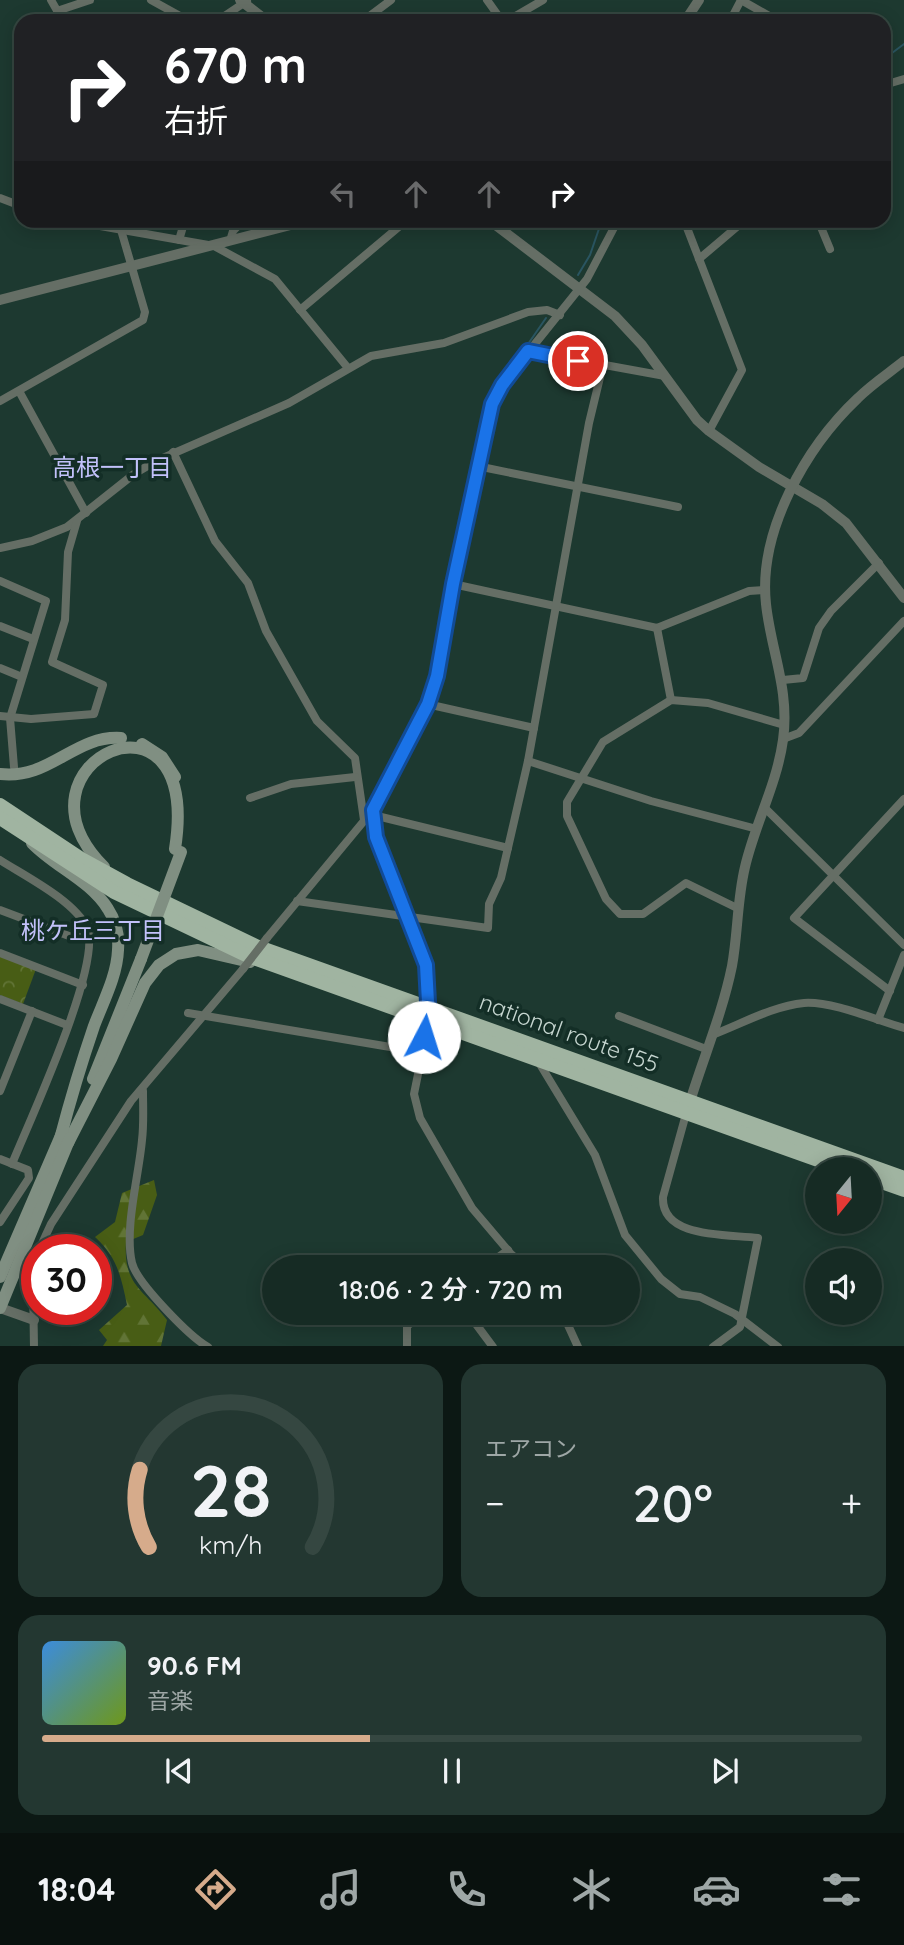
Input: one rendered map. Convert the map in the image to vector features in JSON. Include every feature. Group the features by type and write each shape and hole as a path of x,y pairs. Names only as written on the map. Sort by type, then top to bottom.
{"highway":[{"name":"national route 155","path":"0,805 83,860 256,946 538,1060 904,1178"},
{"name":"national route 155","path":"0,818 114,892 206,938 332,987 428,1014 688,1107 813,1157"},
{"path":"882,1183 904,1191"}],"main road":[{"path":"0,774 29,774 103,738 140,743 162,757 179,787 185,820 178,850 138,957 0,1308"},
{"path":"73,768 92,752 108,747 129,747 150,758 164,774 175,796 178,850"},
{"path":"62,802 67,828 79,845 127,884"},
{"path":"27,838 44,856 94,892 108,909 117,932 117,958 80,1068 64,1141"},
{"path":"0,1277 64,1141 111,1059 145,983 167,959 185,951 218,952 332,987"}],"street":[{"path":"51,0 59,14"},
{"path":"57,11 90,0"},
{"path":"151,0 176,14"},
{"path":"372,14 391,0"},
{"path":"487,0 498,14"},
{"path":"517,14 543,0"},
{"path":"741,0 766,14"},
{"path":"226,14 244,1 259,14"},
{"path":"0,401 143,320 145,312 123,228"},
{"path":"133,228 214,246 275,279 348,368"},
{"path":"179,240 183,228"},
{"path":"230,242 236,228"},
{"path":"0,300 281,228"},
{"path":"300,310 397,228"},
{"path":"499,228 615,316 709,431 846,523 904,598"},
{"path":"46,1234 131,1101 143,1091 373,812 428,704 444,648 453,584 492,404 502,385 553,312 579,290 614,228"},
{"path":"687,228 742,370 709,431"},
{"path":"699,259 736,228"},
{"path":"821,228 830,249"},
{"path":"0,548 32,541 77,521 134,474 173,453 289,403 371,356 444,343 508,318 553,312"},
{"path":"528,351 666,376"},
{"path":"713,1346 740,1327 758,1238 684,1228 673,1224 663,1208 688,1107 732,967 737,908 746,863 783,739 783,680 765,590 765,565 770,542 792,486 840,417 859,396 904,361"},
{"path":"297,901 488,928 489,904 501,878 528,761 603,365"},
{"path":"19,391 86,513"},
{"path":"173,453 215,541 248,583 266,631 317,720 355,758 355,777 364,820"},
{"path":"477,466 678,507"},
{"path":"0,716 10,718 94,714 103,685 52,662 65,620 68,552 78,527 77,521"},
{"path":"783,680 803,678 819,628 831,611 878,563"},
{"path":"0,581 46,601 10,718 14,767"},
{"path":"453,584 657,628 749,591 765,590"},
{"path":"783,739 799,733 904,621"},
{"path":"0,625 33,639"},
{"path":"657,628 671,700"},
{"path":"0,668 22,677"},
{"path":"737,908 686,883 643,914 620,914 606,899 567,816 567,802 603,742 671,700 708,703 784,725"},
{"path":"428,704 534,728"},
{"path":"528,761 581,779 757,829"},
{"path":"250,798 291,784 355,777"},
{"path":"890,990 794,918 904,799"},
{"path":"764,807 904,944"},
{"path":"373,812 508,848"},
{"path":"373,812 376,837 426,965 428,1014 414,1094 420,1118 472,1208 513,1255"},
{"path":"0,860 79,915 91,937 83,985 12,1164"},
{"path":"0,910 69,936 91,937"},
{"path":"0,953 83,985"},
{"path":"878,1020 904,955"},
{"path":"0,999 67,1025"},
{"path":"712,1035 783,1008 805,1003 904,1028"},
{"path":"0,1091 32,1012"},
{"path":"188,1013 420,1052"},
{"path":"619,1016 706,1049"},
{"path":"538,1060 594,1156 625,1235 661,1279 680,1294 700,1297 741,1319 778,1346"},
{"path":"143,1091 142,1140 131,1260 160,1304 208,1346"},
{"path":"0,1159 28,1170 29,1178 0,1222"},
{"path":"501,1255 508,1250"},
{"path":"0,1308 21,1315"},
{"path":"34,1325 34,1346"},
{"path":"407,1346 408,1325"},
{"path":"477,1325 494,1346"},
{"path":"568,1325 578,1346"}],"green space":[{"path":"0,956 36,969 23,1004 0,995"},
{"path":"154,1180 157,1195 143,1235 126,1242 126,1257 137,1286 167,1320 161,1346 103,1346 107,1340 99,1330 105,1325 112,1325 112,1318 127,1305 123,1285 112,1259 112,1234 99,1234 115,1222 122,1193"}],"waterway":[{"path":"891,54 904,44"},
{"path":"578,275 590,255 599,228"},
{"path":"455,558 486,405 546,318"},
{"path":"439,651 449,587"},
{"path":"387,770 424,700"}],"district":[{"name":"高根一丁目","path":"112,468"},
{"name":"桃ケ丘三丁目","path":"93,931"}],"route":[{"path":"424,1037 429,1021 426,965 376,837 373,810 428,704 437,676 453,584 492,404 502,385 528,351 578,361"}]}
